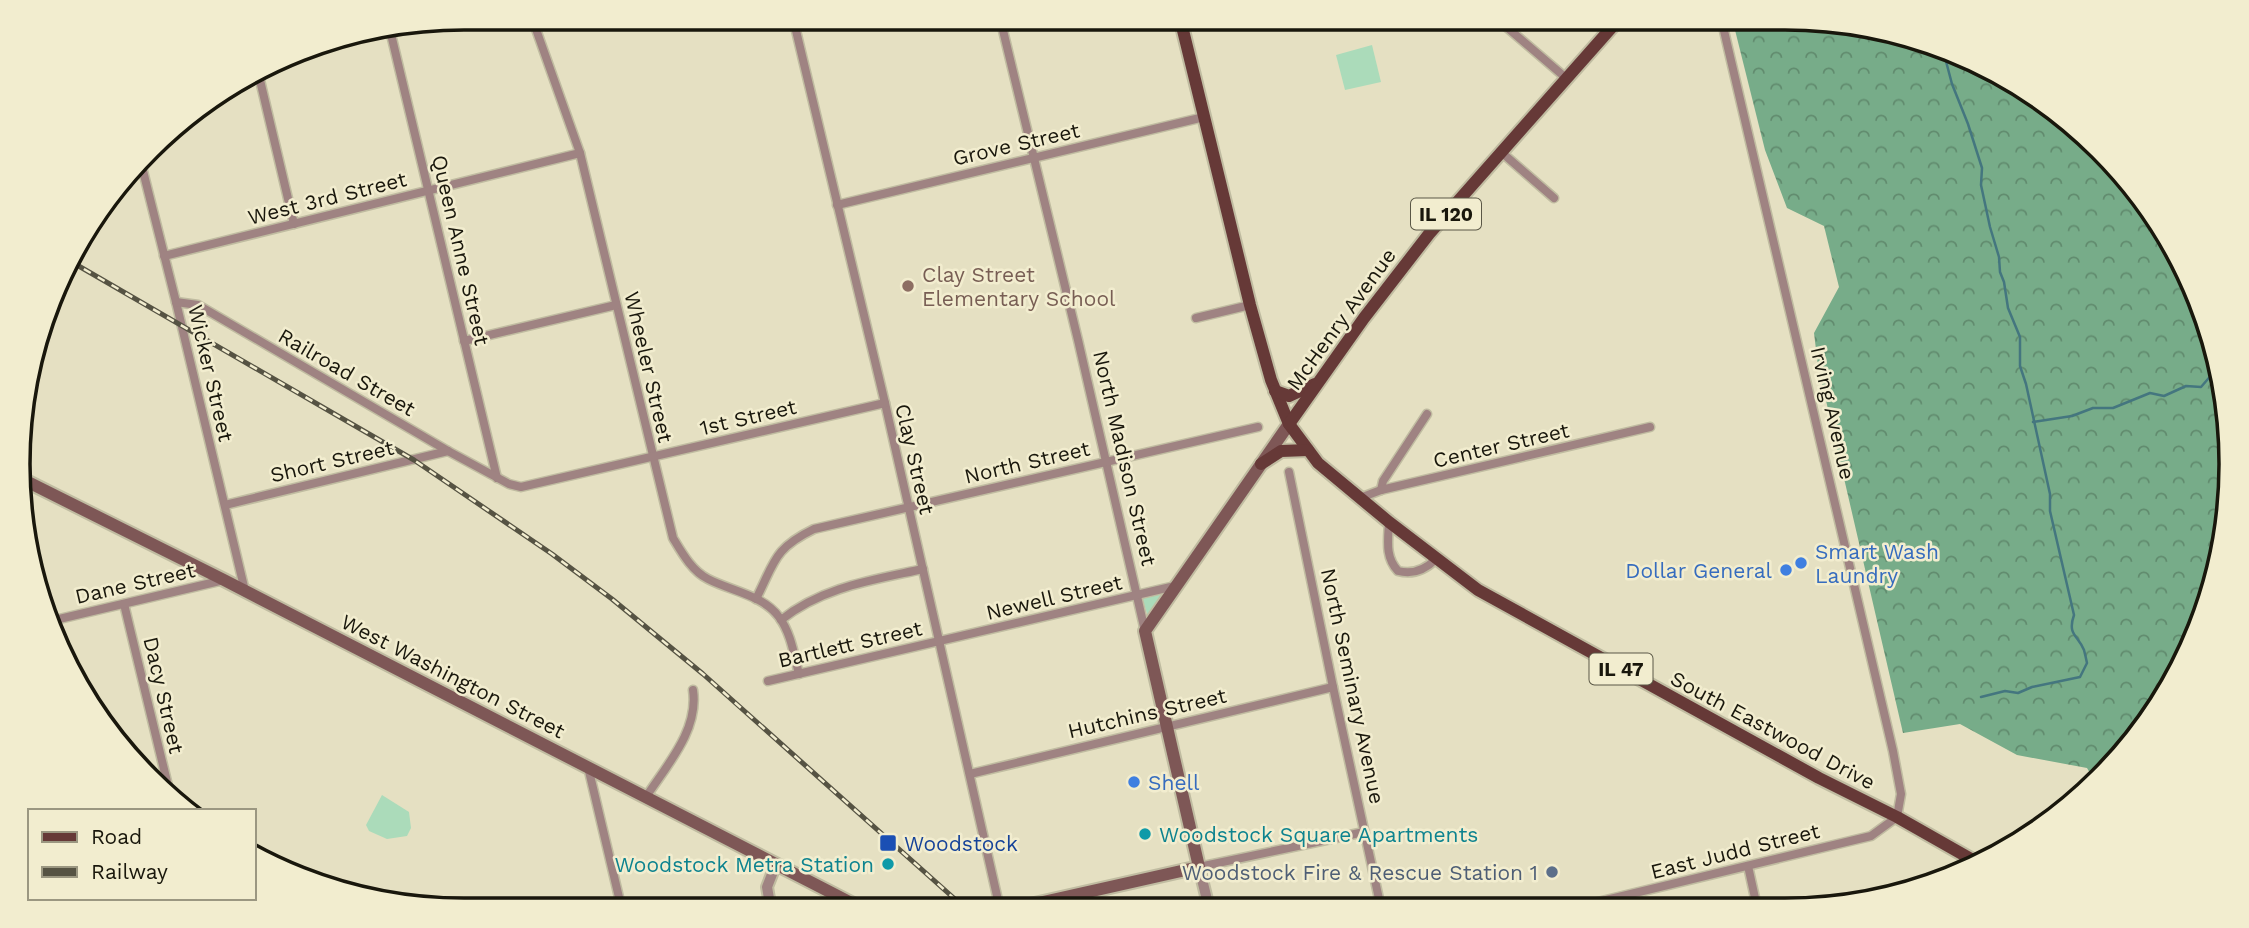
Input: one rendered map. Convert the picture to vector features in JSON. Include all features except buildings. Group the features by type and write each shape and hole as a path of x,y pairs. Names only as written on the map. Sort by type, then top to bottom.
{"main road":[{"name":"IL 47","path":"1183,30 1250,305 1275,391 1289,424"},
{"name":"McHenry Avenue","path":"1145,631 1364,318 1429,234 1609,30"},
{"path":"1275,391 1289,396 1319,382"},
{"name":"South Eastwood Drive","path":"1289,424 1318,463 1478,590 1965,856"},
{"path":"1261,464 1281,452 1308,450"},
{"name":"West Washington Street","path":"31,483 842,898"},
{"name":"North Madison Street","path":"1145,631 1199,867"},
{"path":"1084,898 1199,867"}],"street":[{"name":"Wheeler Street","path":"536,30 580,153 673,538 684,557 705,578 756,599 777,614 789,639 799,674"},
{"name":"Clay Street","path":"796,30 885,403 998,898"},
{"name":"North Madison Street","path":"1003,30 1145,631"},
{"path":"1510,30 1566,78"},
{"name":"Irving Avenue","path":"1724,30 1894,751 1901,794 1897,817"},
{"name":"Queen Anne Street","path":"391,36 497,478"},
{"path":"260,81 295,224"},
{"name":"Grove Street","path":"837,205 1204,117"},
{"path":"1500,151 1554,198"},
{"name":"West 3rd Street","path":"164,256 580,153"},
{"name":"Wicker Street","path":"143,172 245,591"},
{"name":"Railroad Street","path":"176,302 198,305 497,478"},
{"path":"464,341 616,305"},
{"path":"1196,318 1250,305"},
{"name":"1st Street","path":"497,478 521,487 885,403"},
{"path":"1381,490 1383,481 1427,414"},
{"name":"North Street","path":"756,599 770,566 783,548 814,529 1258,427"},
{"name":"Center Street","path":"1360,498 1381,490 1650,427"},
{"name":"Short Street","path":"225,505 448,452"},
{"name":"North Seminary Avenue","path":"1289,472 1379,898"},
{"path":"1389,522 1387,550 1398,571 1407,574 1418,571 1428,567 1436,559"},
{"path":"781,620 820,595 923,569"},
{"name":"Dane Street","path":"59,619 224,580"},
{"name":"Newell Street","path":"940,642 1175,586"},
{"name":"Dacy Street","path":"124,604 167,780"},
{"name":"Bartlett Street","path":"768,681 940,642"},
{"name":"Hutchins Street","path":"970,774 1333,687"},
{"path":"646,797 693,720 693,690"},
{"path":"588,767 619,898"},
{"name":"East Judd Street","path":"1615,898 1871,836 1897,817"},
{"path":"1199,867 1364,832"},
{"path":"769,898 767,887 776,864"},
{"path":"1748,866 1755,898"},
{"name":"North Madison Street","path":"1199,867 1207,898"}],"green space":[{"path":"1735,30 1813,31 1870,38 1951,63 2002,88 2049,119 2092,157 2111,178 2130,200 2161,247 2196,324 2211,379 2216,407 2219,464 2216,521 2196,604 2174,656 2130,728 2090,773 2087,768 2017,755 1960,724 1903,733 1818,366 1814,333 1839,287 1824,226 1787,208 1765,150"},
{"path":"1372,45 1381,82 1345,90 1336,55"},
{"path":"1164,592 1148,617 1142,597"},
{"path":"382,795 409,812 411,828 407,836 387,839 369,831 366,825"}],"waterway":[{"path":"1946,61 1982,168 1981,185 1999,257 2008,308 2020,337 2020,366 2050,494 2050,511 2074,615 2072,627 2084,650 2087,663 2080,677 2032,687 2018,693 2005,691 1981,697"},
{"path":"2033,422 2072,416 2093,408 2113,408 2150,393 2164,396 2186,386 2201,387 2210,376"}],"railway":[{"path":"78,266 414,460 552,554 703,674 954,898"}],"place":[{"name":"Clay Street Elementary School","path":"908,286"},
{"name":"Smart Wash Laundry","path":"1801,563"},
{"name":"Dollar General","path":"1786,570"},
{"name":"Shell","path":"1134,782"},
{"name":"Woodstock Square Apartments","path":"1145,834"},
{"name":"Woodstock","path":"888,843"},
{"name":"Woodstock Metra Station","path":"888,864"},
{"name":"Woodstock Fire & Rescue Station 1","path":"1552,872"}]}
